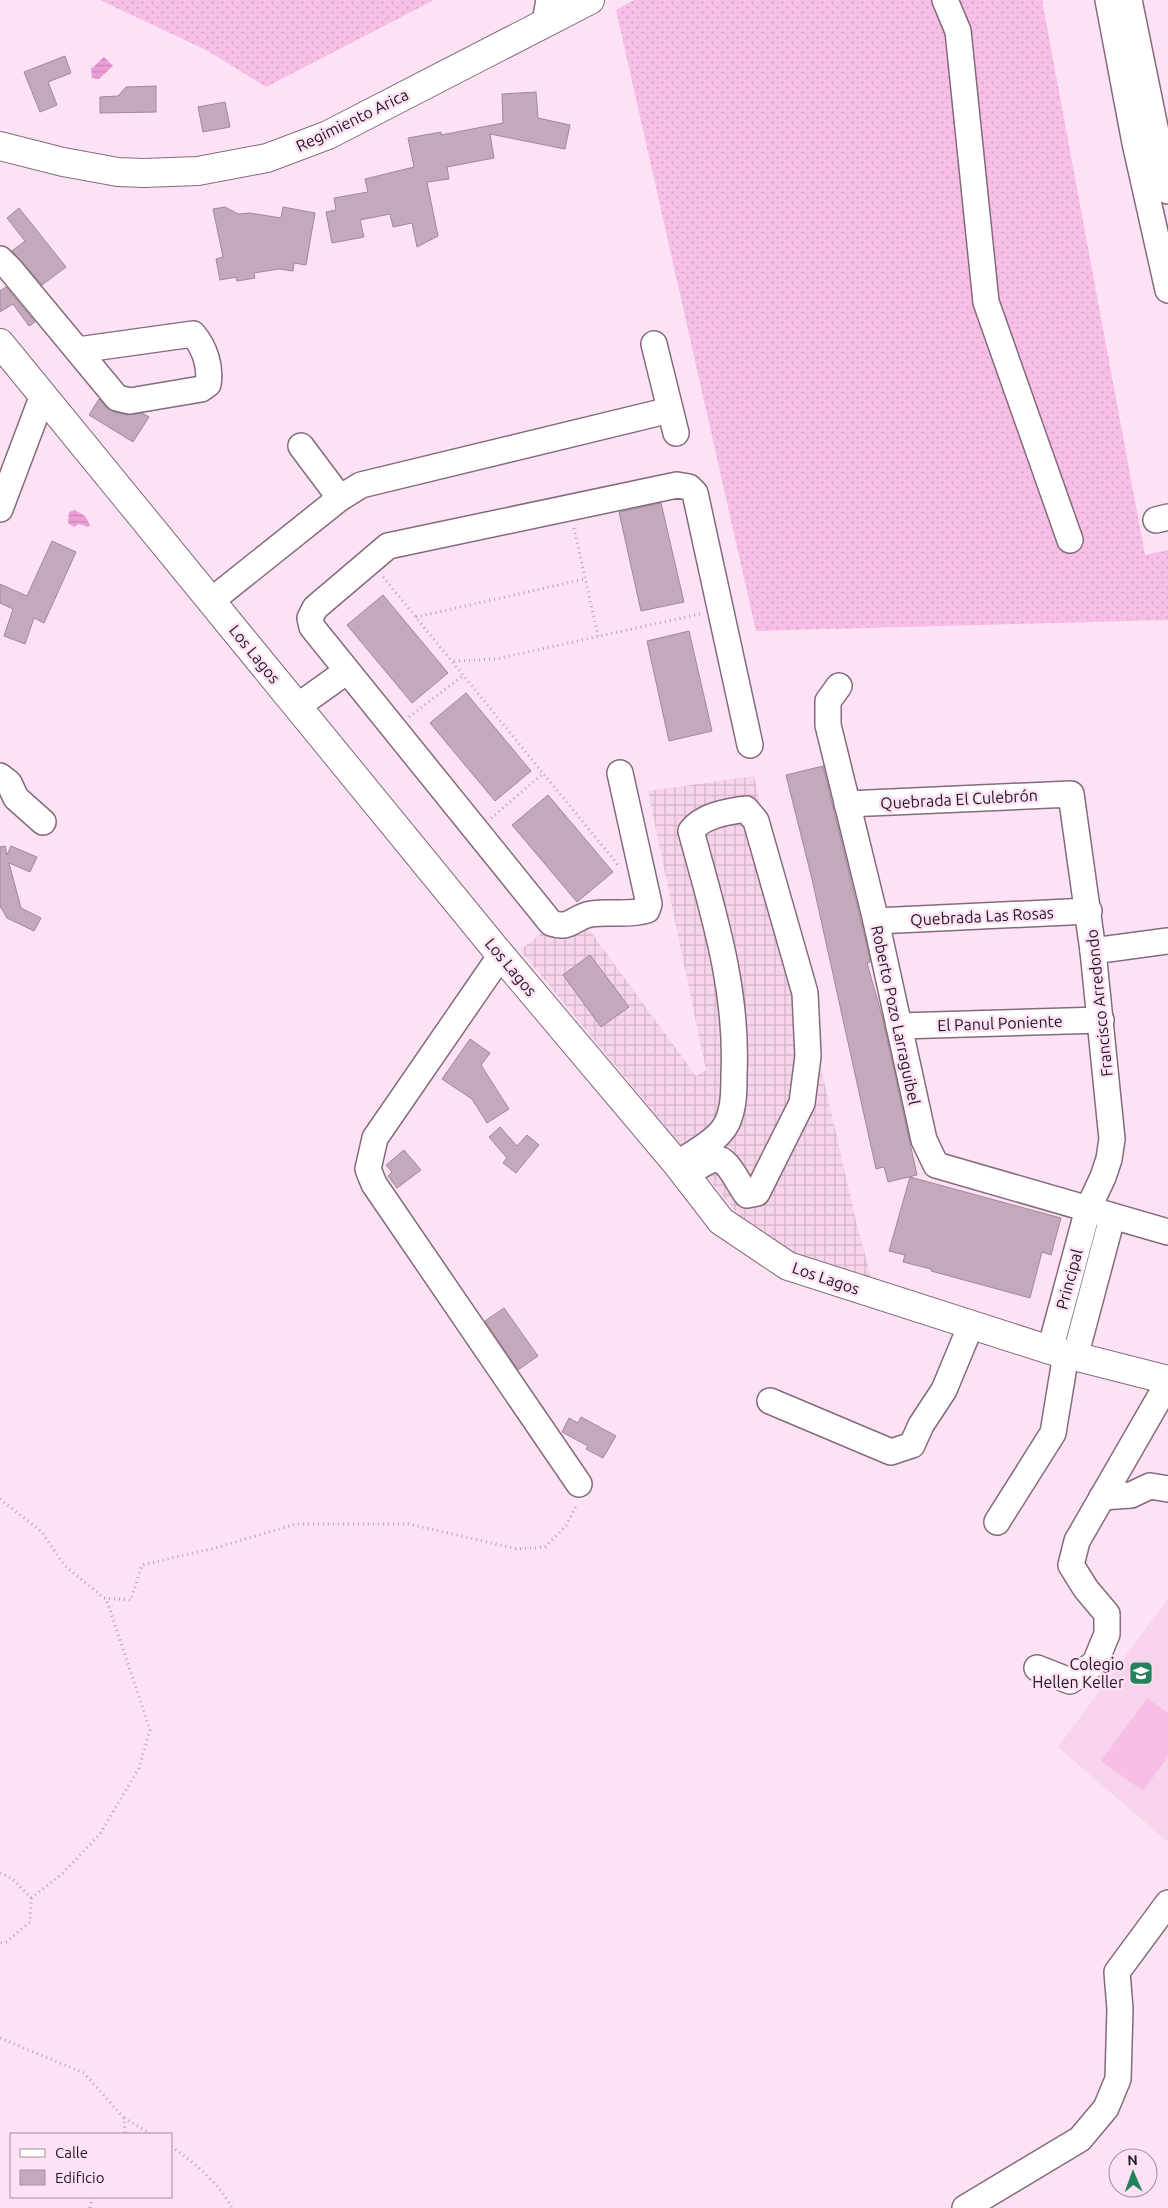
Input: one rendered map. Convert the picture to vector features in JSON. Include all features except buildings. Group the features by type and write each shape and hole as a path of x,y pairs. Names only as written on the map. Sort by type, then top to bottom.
{"main road":[{"name":"Regimiento Arica","path":"3,147 62,162 118,172 171,173 207,170 246,163 288,151 328,135 488,54 547,11 590,0"},
{"name":"Los Lagos","path":"0,343 501,955 681,1169 721,1221 788,1266 1064,1354 1168,1382"}],"street":[{"path":"951,0 944,0 958,31 986,302 1070,540"},
{"path":"1108,0 1146,140 1168,191"},
{"path":"1129,0 1146,140 1168,290"},
{"path":"0,259 117,398 130,401 201,389 208,384 210,374 202,344 193,334 78,350"},
{"path":"211,601 340,498 361,485 380,479 673,421 654,344"},
{"path":"0,509 9,456 42,395"},
{"path":"301,446 340,498"},
{"path":"620,773 649,904 646,910 636,914 592,914 568,925 560,926 551,923 312,627 310,618 315,608 388,546 677,485 689,486 695,494 750,745"},
{"path":"298,706 347,670"},
{"name":"Roberto Pozo Larraguibel","path":"838,686 828,701 828,725 876,921 924,1140 936,1165 1088,1209 1112,1218 1168,1232"},
{"path":"0,776 9,783 16,798 43,822"},
{"name":"Quebrada El Culebrón","path":"847,804 1071,794"},
{"name":"Francisco Arredondo","path":"1071,794 1094,950 1112,1139 1104,1177 1088,1209"},
{"path":"746,810 756,821 805,993 808,1056 802,1103 757,1193 747,1195 721,1159 715,1158 681,1169 726,1124 733,1100 735,1056 734,1009 727,971 691,832 698,822 729,811 746,810"},
{"name":"Quebrada Las Rosas","path":"876,921 1089,911"},
{"path":"1094,950 1168,941"},
{"path":"501,955 375,1138 368,1170 374,1184 579,1491"},
{"name":"El Panul Poniente","path":"899,1026 1101,1020"},
{"name":"Principal","path":"1064,1354 1088,1209"},
{"name":"Principal","path":"1064,1354 1112,1218"},
{"path":"770,1401 891,1452 912,1445 921,1426 944,1390 970,1325"},
{"path":"998,1522 1053,1433 1058,1410 1064,1354"},
{"path":"1037,1668 1070,1681 1095,1663 1108,1634 1107,1614 1086,1589 1071,1565 1077,1541 1168,1382"},
{"path":"1102,1497 1131,1495 1150,1486 1168,1489"},
{"path":"965,2208 1080,2139 1106,2108 1118,2079 1120,2010 1117,1972 1168,1902"}],"path":[{"path":"569,508 598,636"},
{"path":"370,562 632,881 644,880"},
{"path":"416,617 585,579"},
{"path":"453,661 496,659 720,610"},
{"path":"394,729 464,675"},
{"path":"477,831 544,773"},
{"path":"106,1598 131,1600 142,1565 215,1548 296,1524 409,1524 517,1549 545,1547 566,1526 579,1491"},
{"path":"0,1498 42,1532 64,1565 106,1598 150,1730 139,1768 100,1834 62,1874 31,1898"},
{"path":"0,1873 13,1879 31,1898 30,1922 6,1942 0,1943"},
{"path":"0,2038 84,2073 124,2118 149,2133"},
{"path":"124,2118 125,2133"},
{"path":"172,2148 186,2156 217,2186 232,2208"}],"shaded area":[{"path":"100,0 434,0 266,87 208,51"},
{"path":"634,0 1042,0 1145,555 1168,550 1168,620 756,631 616,10"},
{"path":"104,57 113,66 99,79 92,78 91,69"},
{"path":"75,510 85,516 90,525 88,527 79,524 74,527 68,523 69,512"},
{"path":"754,776 857,1225 872,1280 795,1257 750,1229 520,950 574,909 696,1076 706,1070 648,791"},
{"name":"Colegio Hellen Keller","path":"1168,1599 1168,1842 1058,1747"},
{"path":"1147,1698 1168,1713 1168,1757 1143,1791 1101,1761"}],"place":[{"name":"Colegio Hellen Keller","path":"1141,1673"}]}
